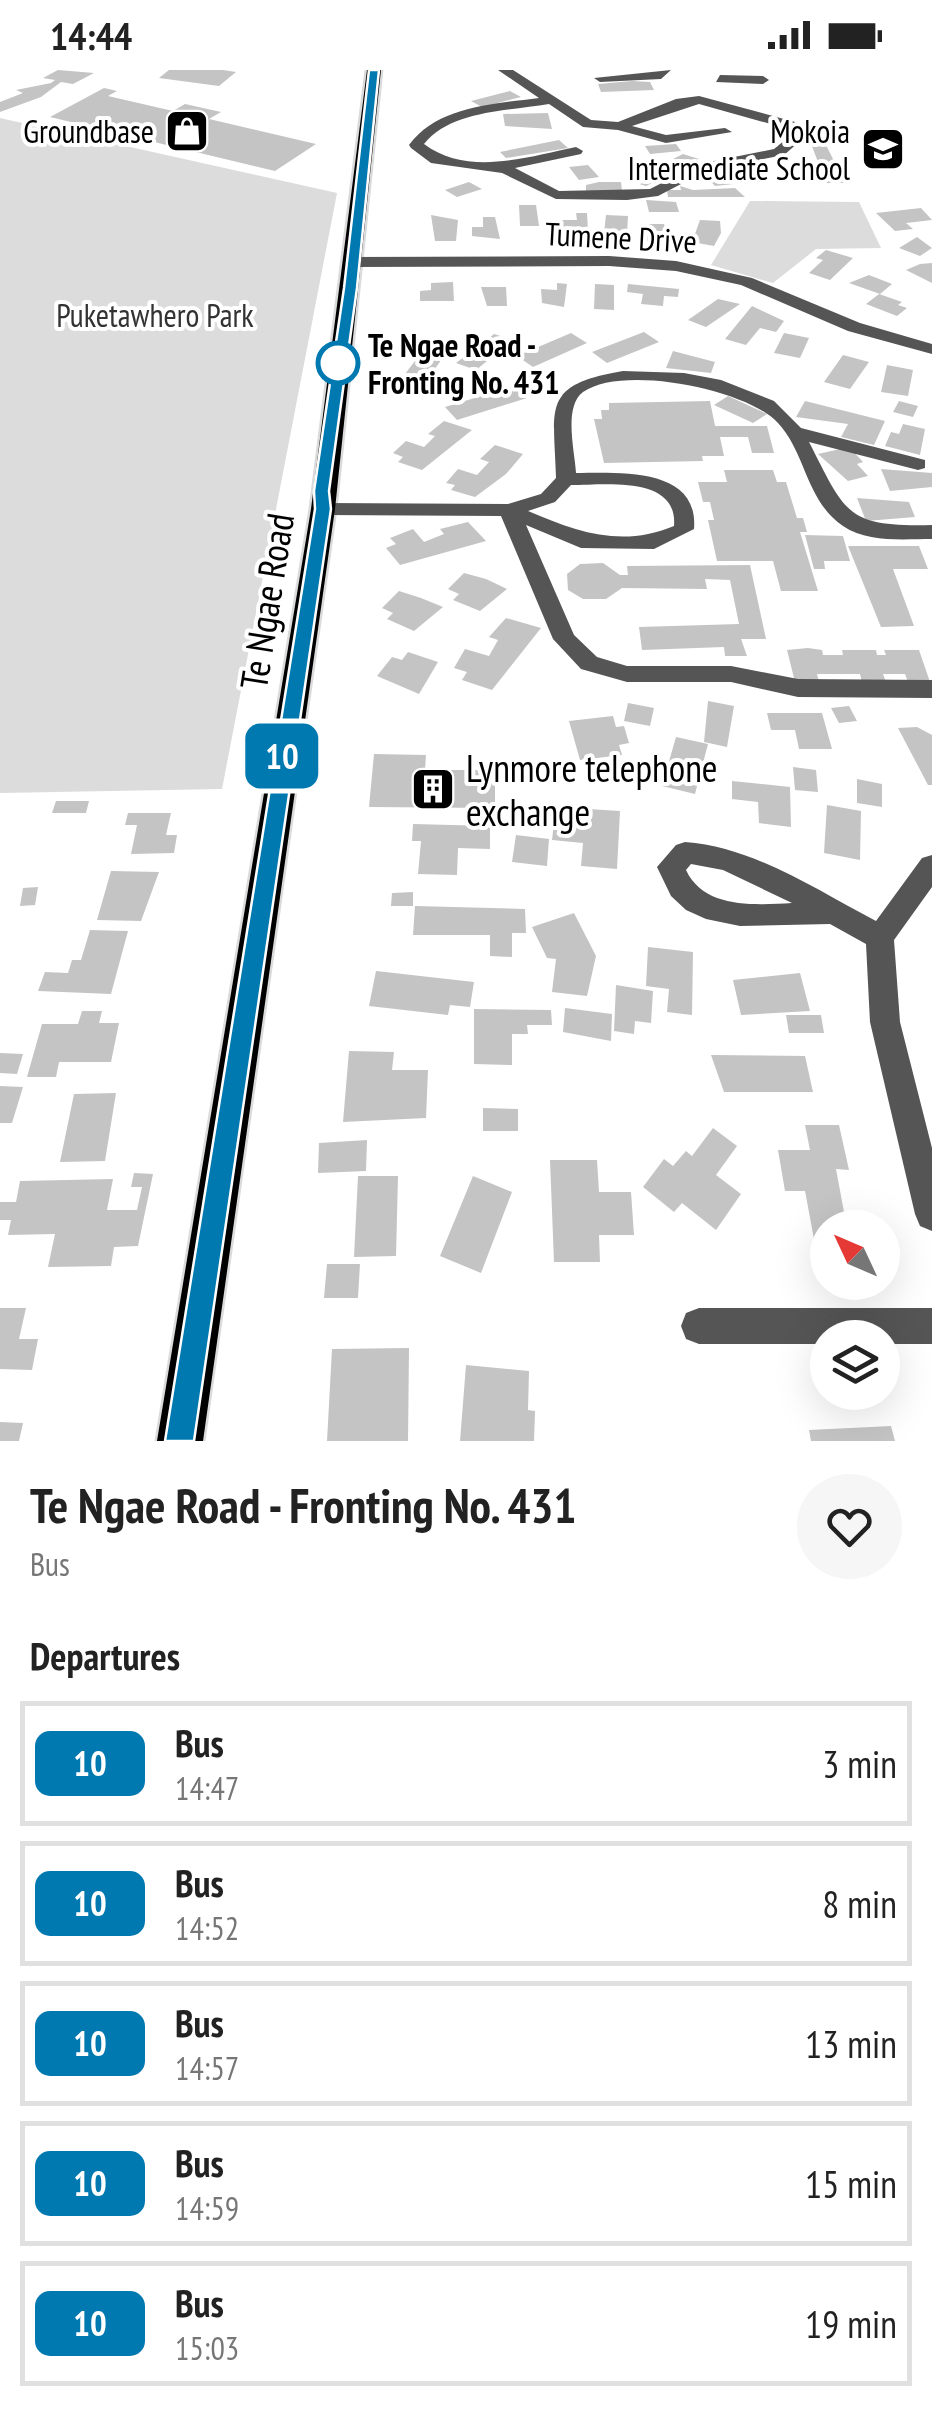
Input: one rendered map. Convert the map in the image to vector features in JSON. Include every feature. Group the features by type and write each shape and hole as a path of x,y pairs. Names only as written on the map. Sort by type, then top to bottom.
{"highway":[{"name":"Te Ngae Road","path":"180,1441 323,509 322,491 374,70"}],"street":[{"path":"504,70 588,124 619,126 666,139 725,132"},
{"path":"600,78 661,75 665,70"},
{"path":"720,79 746,74 763,80"},
{"path":"498,167 556,196 643,195 704,167 779,152 799,136 790,125 699,100 680,102 619,126"},
{"path":"547,101 459,116 428,130 416,145 436,160 498,167 576,151"},
{"name":"Tumene Drive","path":"353,262 609,262 676,266 746,281 854,327 932,349"},
{"path":"323,509 508,510 548,498 566,479 563,408 575,389 592,381 651,378 711,382 776,411 794,432 834,508 844,518 879,532 932,532"},
{"path":"794,432 918,464"},
{"path":"508,510 582,541 654,542 684,529 687,520 681,499 666,487 646,482 566,479"},
{"path":"508,510 564,640 589,662 627,674 731,674 798,688 932,689"},
{"path":"832,912 738,916 687,896 677,886 671,868 685,853 716,855 832,912 880,937"},
{"path":"880,937 920,904 932,866"},
{"path":"880,937 885,1022 932,1214"},
{"path":"699,1326 932,1326"}],"green space":[{"name":"Puketawhero Park","path":"0,118 337,193 222,789 0,793"},
{"path":"750,201 859,202 881,248 816,249 773,283 711,265"}],"building":[{"path":"58,70 94,73 73,84 61,82 41,97 0,112 0,102 23,93 16,90 51,83 55,80 43,78"},
{"path":"169,70 236,72 219,86 159,78"},
{"path":"650,82 654,90 601,92 598,84"},
{"name":"Groundbase","path":"104,88 117,91 108,96 173,111 185,104 221,112 209,119 316,144 275,171 50,117"},
{"path":"510,91 521,97 482,107 471,101"},
{"path":"548,113 552,129 505,126 503,114"},
{"path":"559,140 568,148 506,158 500,152"},
{"path":"810,141 824,141 845,183 826,183"},
{"path":"676,144 681,151 650,154 645,146"},
{"path":"683,154 699,159 646,186 629,181"},
{"path":"588,165 599,177 579,180 569,167"},
{"path":"721,171 733,184 715,186 703,173"},
{"path":"469,182 482,189 457,197 445,190"},
{"path":"621,182 622,191 586,191 586,185"},
{"path":"680,186 693,190 735,188 745,197 668,197 667,190 681,190"},
{"path":"646,200 676,202 679,212 649,212"},
{"path":"519,205 536,205 539,226 520,226"},
{"path":"921,208 932,220 906,223 913,229 895,231 876,213"},
{"path":"576,213 587,213 588,231 580,231 580,240 553,239 553,232 560,232 560,220 577,220"},
{"path":"431,215 458,220 456,241 435,241"},
{"path":"606,215 628,216 627,234 604,233"},
{"path":"483,217 495,217 500,239 472,236 472,227 483,227"},
{"path":"700,220 720,221 721,233 714,246 692,242"},
{"path":"645,224 664,224 669,242 645,242"},
{"path":"917,237 932,248 920,256 899,248"},
{"path":"826,250 853,258 830,280 809,273 823,260 816,258"},
{"path":"932,263 932,283 906,270 920,264"},
{"path":"869,275 892,284 880,294 849,283"},
{"path":"453,282 454,301 420,301 420,291 431,290 431,283"},
{"path":"557,283 567,284 564,307 542,303 541,289 557,290"},
{"path":"595,284 614,285 614,310 594,309"},
{"path":"628,284 679,289 678,297 664,296 663,306 641,304 643,294 627,292"},
{"path":"481,287 506,287 507,306 487,306"},
{"path":"879,294 902,302 898,305 907,308 897,316 866,304"},
{"path":"718,299 740,304 706,327 688,320"},
{"path":"752,306 784,321 776,332 760,328 746,345 725,339"},
{"path":"644,332 659,342 607,363 592,352"},
{"path":"571,333 587,343 533,367 517,356"},
{"path":"784,333 809,338 800,358 774,353"},
{"path":"494,334 513,340 476,370 456,363"},
{"path":"425,348 447,352 421,388 398,383"},
{"path":"673,351 715,362 711,373 666,368"},
{"path":"843,355 869,362 850,389 824,382"},
{"path":"887,365 913,370 908,396 881,392"},
{"path":"514,386 527,398 457,420 445,407"},
{"path":"728,396 767,414 753,423 714,405"},
{"path":"710,401 715,426 767,426 774,453 752,453 748,437 720,437 724,456 702,456 703,461 604,463 594,419 602,419 601,410 609,410 609,403"},
{"path":"805,401 885,421 874,445 841,437 848,424 796,417"},
{"path":"899,401 918,406 913,417 893,412"},
{"path":"444,421 472,430 422,470 398,462 403,457 393,453 406,441 424,447 435,436 428,434"},
{"path":"903,424 925,429 920,455 885,446 891,432 899,434"},
{"path":"495,445 523,454 506,474 475,497 451,490 455,485 446,483 458,469 477,475 489,462 480,459"},
{"path":"849,447 863,462 857,464 868,476 848,481 818,454"},
{"path":"881,469 932,473 932,487 890,491"},
{"path":"724,470 773,470 777,482 786,482 797,518 803,518 807,532 800,532 818,591 781,591 773,561 717,561 708,520 714,520 710,502 703,502 698,482 727,482"},
{"path":"857,498 909,502 915,517 866,521"},
{"path":"468,522 486,541 400,565 386,548 396,544 390,538 413,529 424,542 444,534 440,529"},
{"path":"805,535 843,536 850,561 824,561 825,569 814,569"},
{"path":"848,546 919,546 928,569 893,569 914,626 881,627"},
{"path":"603,563 620,575 628,575 627,566 750,565 766,639 741,639 747,656 725,656 724,647 642,650 639,627 739,624 730,580 705,579 707,589 622,588 606,599 583,599 568,590 567,574 580,564"},
{"path":"464,573 507,589 480,611 453,600 459,594 448,589"},
{"path":"399,591 443,607 414,631 387,619 393,613 382,608"},
{"path":"506,618 541,628 492,690 462,680 467,672 454,668 465,649 489,656 498,640 489,637"},
{"path":"787,650 822,650 823,655 843,655 842,650 876,650 877,655 886,655 884,650 919,650 930,682 908,682 905,674 883,674 886,682 862,682 860,674 817,674 819,682 795,682"},
{"path":"408,652 438,662 419,694 377,676 392,657 402,660"},
{"path":"708,701 734,706 727,747 704,742"},
{"path":"628,703 654,708 650,726 624,721"},
{"path":"849,706 857,721 839,723 831,708"},
{"path":"767,713 822,713 832,749 799,749 795,730 771,730"},
{"path":"613,716 616,727 624,726 629,743 619,745 622,755 580,760 569,721"},
{"path":"917,727 932,735 932,785 928,785 898,728"},
{"path":"676,737 708,744 695,794 662,786"},
{"name":"Lynmore telephone exchange","path":"374,754 426,755 425,770 495,770 495,808 369,807"},
{"path":"793,767 816,770 818,792 795,790"},
{"path":"857,779 882,784 882,807 857,803"},
{"path":"732,781 790,787 791,827 759,823 758,802 732,799"},
{"path":"56,801 89,801 86,813 52,813"},
{"path":"827,805 861,811 860,860 824,853"},
{"path":"556,807 620,811 617,869 581,866 583,843 552,840"},
{"path":"128,813 171,813 166,835 177,835 174,853 131,854 137,825 125,825"},
{"path":"413,824 490,826 490,849 458,848 457,875 418,874 421,841 412,841"},
{"path":"516,835 549,839 547,866 512,862"},
{"path":"111,871 159,872 141,921 97,920"},
{"path":"38,887 35,905 20,906 23,888"},
{"path":"413,892 413,906 391,906 392,893"},
{"path":"415,906 525,909 526,933 512,933 512,957 490,956 490,935 413,935"},
{"path":"574,913 596,956 587,996 552,992 556,959 547,958 532,927"},
{"path":"90,930 128,931 111,994 38,991 45,972 68,973 72,960 81,960"},
{"path":"648,947 693,952 692,1015 667,1012 669,989 646,986"},
{"path":"376,971 474,982 470,1007 450,1005 448,1015 369,1006"},
{"path":"800,973 810,1011 741,1015 733,980"},
{"path":"616,985 653,991 651,1023 635,1021 634,1034 614,1031"},
{"path":"565,1008 612,1014 611,1041 563,1032"},
{"path":"474,1009 551,1010 552,1025 527,1025 528,1034 512,1034 512,1065 474,1064"},
{"path":"82,1011 102,1011 99,1023 119,1023 111,1062 59,1062 56,1077 27,1077 42,1024 78,1024"},
{"path":"786,1015 821,1015 824,1033 789,1033"},
{"path":"349,1051 394,1052 392,1070 428,1070 426,1118 343,1122"},
{"path":"0,1053 23,1054 17,1074 0,1073"},
{"path":"711,1055 805,1056 813,1092 724,1092"},
{"path":"0,1086 23,1087 12,1123 0,1123"},
{"path":"116,1093 105,1161 60,1162 74,1094"},
{"path":"483,1108 518,1109 518,1131 483,1131"},
{"path":"805,1125 839,1125 849,1170 836,1169 844,1210 810,1210 810,1218 805,1191 785,1191 778,1150 810,1150"},
{"path":"713,1128 737,1146 716,1175 741,1194 716,1230 682,1203 674,1212 643,1187 664,1159 673,1166 686,1151 692,1156"},
{"path":"367,1140 366,1171 318,1173 319,1143"},
{"path":"550,1160 597,1160 599,1192 631,1192 634,1235 599,1235 600,1262 554,1262"},
{"path":"134,1173 153,1174 138,1246 114,1247 111,1266 48,1267 55,1234 8,1235 11,1220 0,1220 0,1202 16,1202 20,1181 113,1179 107,1210 137,1210 142,1187 131,1187"},
{"path":"358,1176 398,1176 396,1256 354,1257"},
{"path":"473,1176 512,1192 481,1273 440,1256"},
{"path":"327,1264 360,1264 358,1298 324,1298"},
{"path":"0,1308 26,1308 19,1339 38,1339 32,1370 0,1369"},
{"path":"409,1348 408,1441 327,1441 332,1349"},
{"path":"466,1365 529,1371 528,1410 535,1411 534,1441 460,1441"},
{"path":"0,1422 23,1423 19,1441 0,1441"},
{"path":"891,1426 895,1441 811,1441 809,1430"}],"bus line":[{"name":"10","path":"180,1441 312,559 323,509 322,491 346,298 351,288 374,70"}],"place":[{"name":"Groundbase","path":"187,131"},
{"name":"Mokoia Intermediate School","path":"883,149"},
{"name":"Te Ngae Road - Fronting No. 431","path":"338,363"},
{"name":"Lynmore telephone exchange","path":"433,789"}]}
